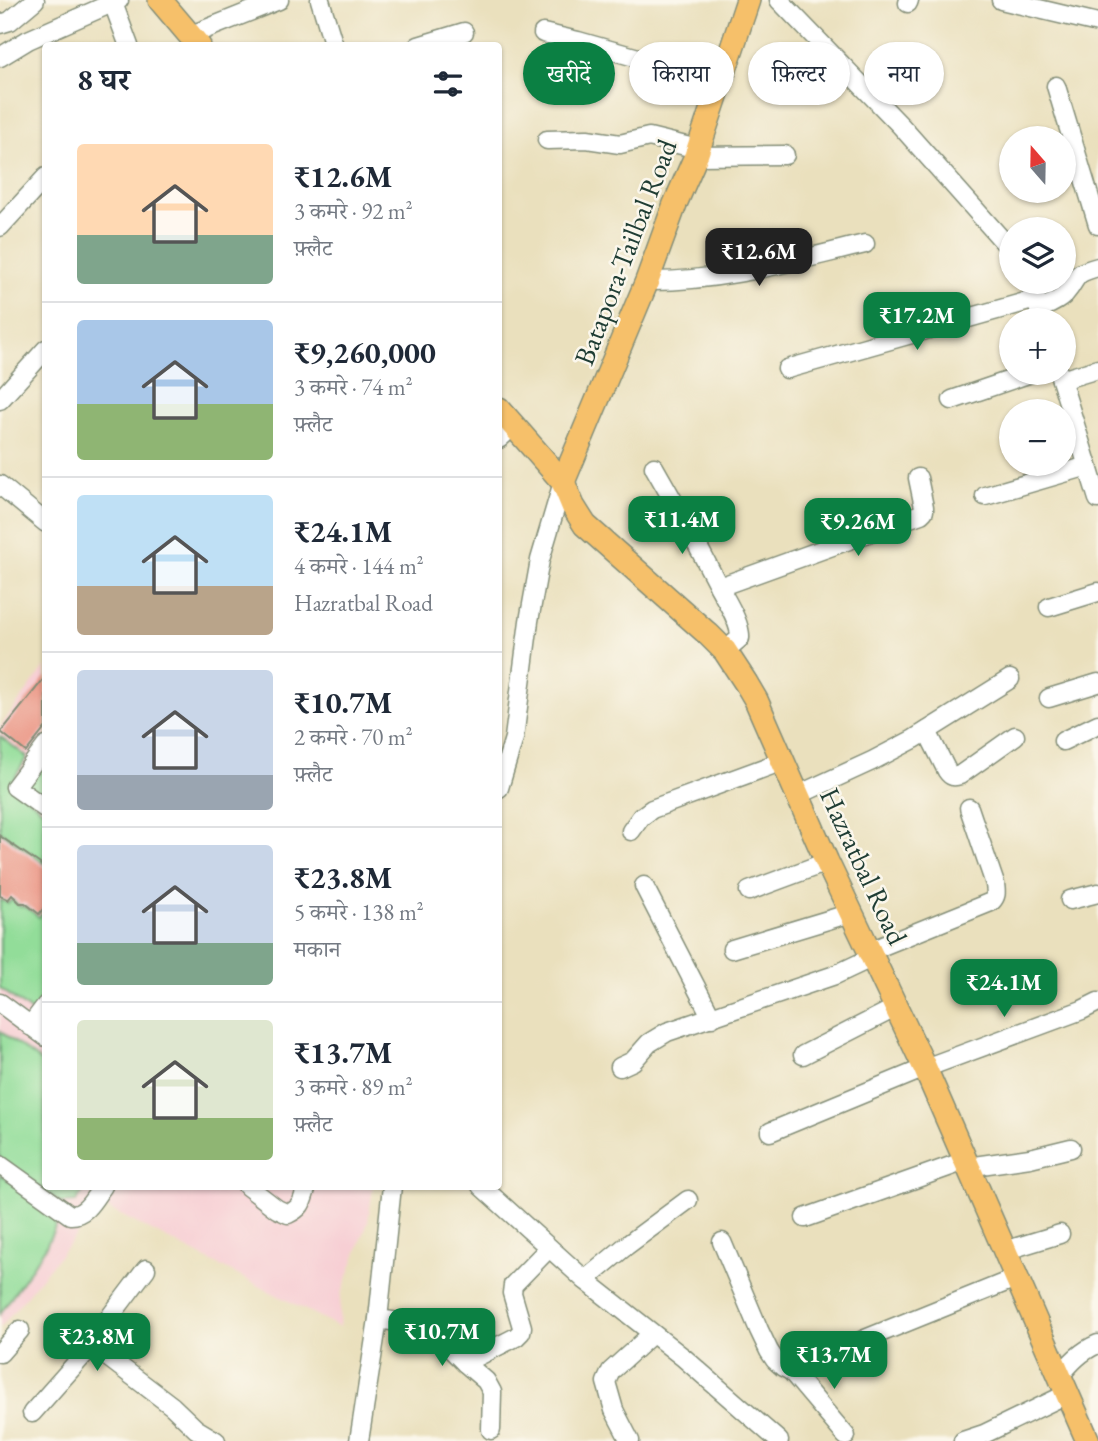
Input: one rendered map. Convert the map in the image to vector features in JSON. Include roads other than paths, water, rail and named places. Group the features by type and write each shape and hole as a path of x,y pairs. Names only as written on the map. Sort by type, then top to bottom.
{"main road":[{"path":"161,0 195,40"},
{"name":"Batapora-Tailbal Road","path":"733,42 748,0"},
{"name":"Batapora-Tailbal Road","path":"563,482 648,281 712,105"},
{"name":"Hazratbal Road","path":"503,424 563,482 573,506 586,524 708,634 747,683 827,862 925,1068 1088,1441"}],"street":[{"path":"0,24 10,21 35,0"},
{"path":"195,40 279,0"},
{"path":"320,0 333,42"},
{"path":"779,0 901,126 999,236"},
{"path":"1001,0 1098,23"},
{"path":"0,57 28,40 116,2 128,42"},
{"path":"431,42 464,32"},
{"path":"543,33 629,56"},
{"path":"1056,86 1098,225"},
{"path":"547,140 587,139 620,144 649,137 697,153 785,155"},
{"path":"0,227 42,181"},
{"path":"648,281 730,275 865,244"},
{"path":"787,369 1037,302 1056,301 1065,294 1079,273 1098,267"},
{"path":"0,400 42,353"},
{"path":"1076,373 1098,369"},
{"path":"952,400 999,384"},
{"path":"1063,385 1093,475 1098,499"},
{"path":"654,467 689,529 740,632 740,638 724,652"},
{"path":"985,496 1093,475"},
{"path":"719,587 921,513 924,507 918,478"},
{"path":"502,778 514,738 540,560 563,482"},
{"path":"0,485 42,520"},
{"path":"1049,607 1098,592"},
{"path":"798,795 872,761 927,731 1010,679"},
{"path":"1049,698 1098,684"},
{"path":"1063,741 1098,724"},
{"path":"927,731 947,771 954,777 1015,736"},
{"path":"42,751 15,787 42,806"},
{"path":"631,831 641,817 652,809 783,761"},
{"path":"620,1067 633,1060 656,1037 667,1032 835,975 872,954 991,902 995,898 995,884 969,808"},
{"path":"749,891 827,862"},
{"path":"644,886 712,1018"},
{"path":"1070,900 1098,893"},
{"path":"732,949 851,913"},
{"path":"770,1132 925,1068 1071,1015 1098,1002"},
{"path":"803,1055 897,1007"},
{"path":"3,1010 42,1034"},
{"path":"30,1026 42,1010"},
{"path":"804,1218 966,1164 1030,1158 1071,1148"},
{"path":"0,1165 70,1215 77,1216 84,1211 100,1190"},
{"path":"252,1190 288,1214 297,1210 306,1190"},
{"path":"359,1441 378,1319 392,1190"},
{"path":"485,1190 585,1280 684,1358 779,1441"},
{"path":"585,1280 688,1199"},
{"path":"1004,1251 1060,1234"},
{"path":"722,1242 769,1351 775,1360 791,1371 846,1436"},
{"path":"465,1363 521,1332 512,1293 513,1285 549,1248"},
{"path":"146,1269 94,1338 94,1343 97,1349 172,1406 196,1429 216,1441"},
{"path":"791,1371 801,1370 865,1339 1016,1278"},
{"path":"378,1319 412,1324 430,1332 490,1385 491,1430"},
{"path":"0,1353 20,1330"},
{"path":"630,1441 614,1410 606,1382 611,1371 652,1334"},
{"path":"32,1413 94,1343"},
{"path":"963,1441 984,1434 1063,1386 1070,1363 1098,1344"}]}
